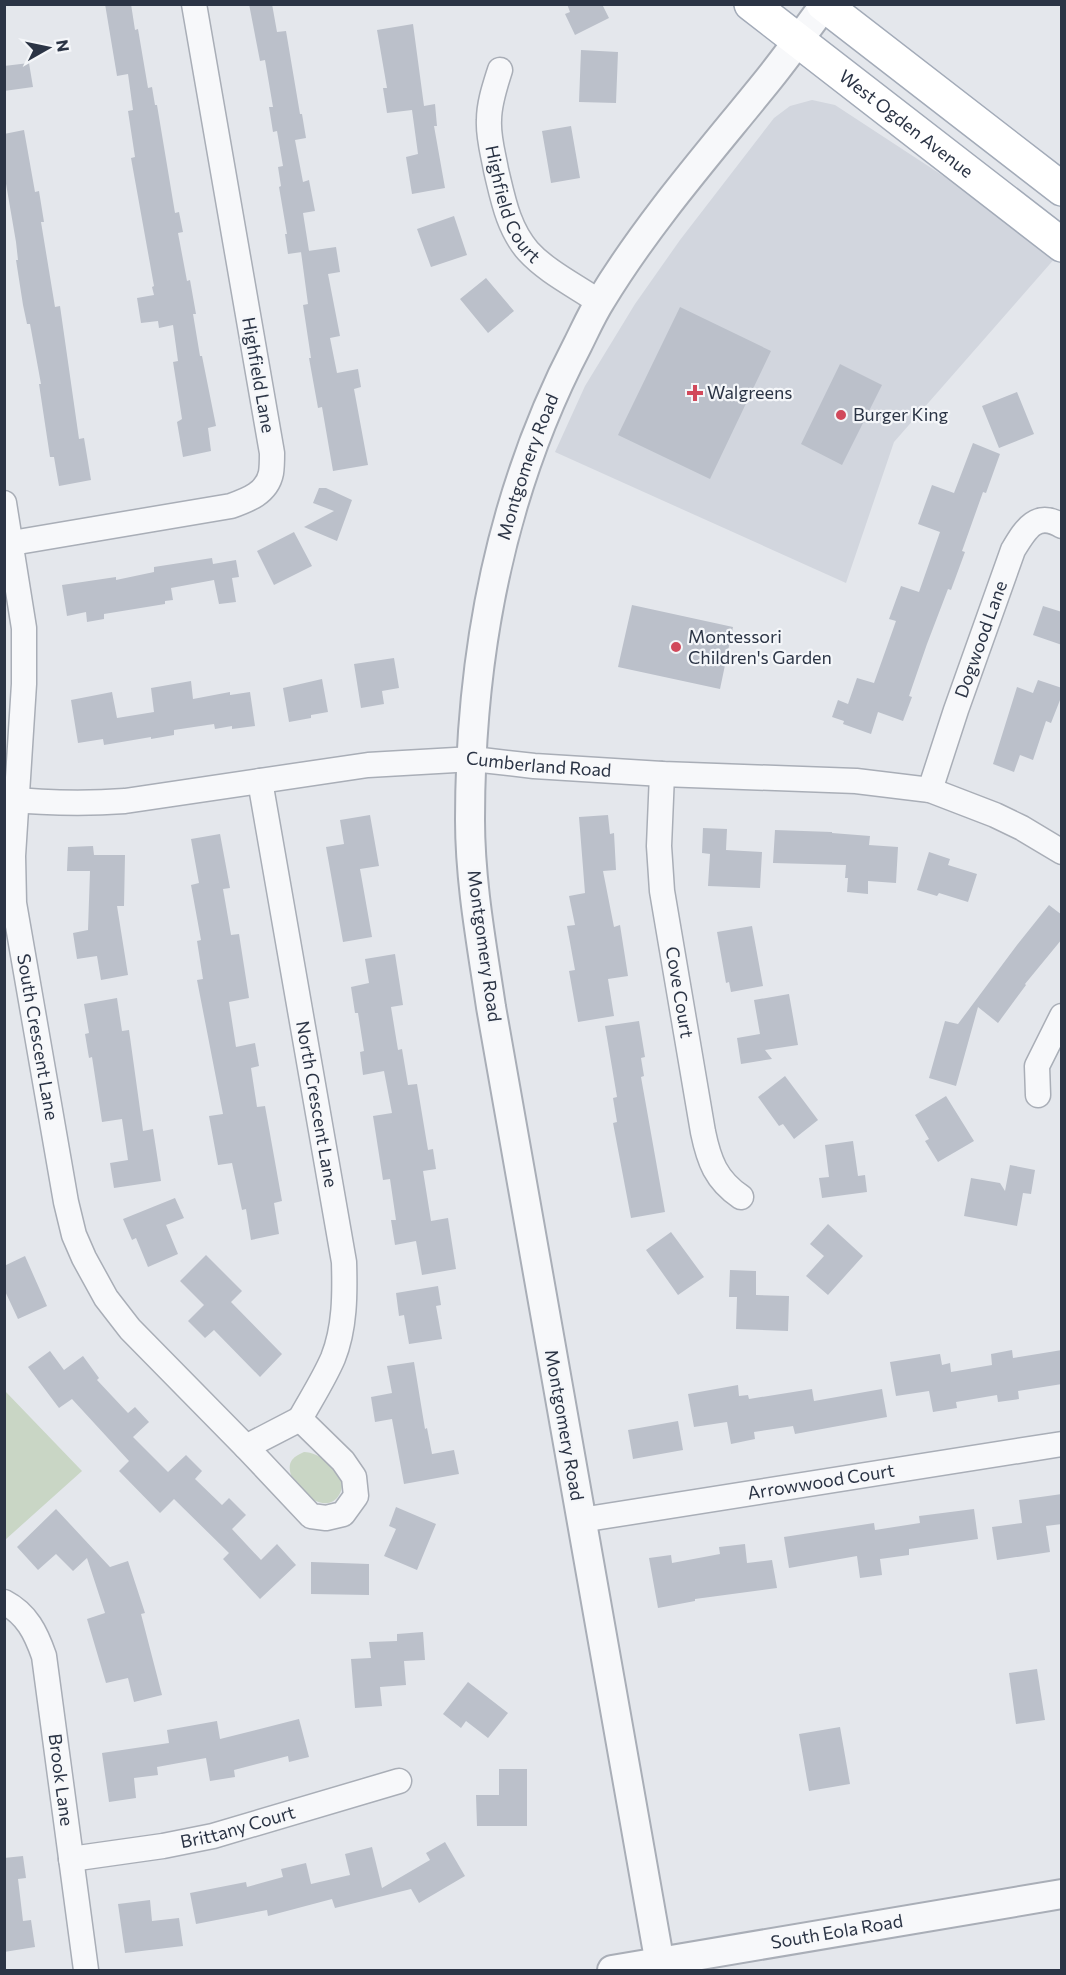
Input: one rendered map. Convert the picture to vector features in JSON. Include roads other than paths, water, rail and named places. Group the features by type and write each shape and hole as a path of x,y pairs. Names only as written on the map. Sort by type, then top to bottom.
{"main road":[{"name":"West Ogden Avenue","path":"751,4 1062,244"},
{"path":"824,5 1062,189"}],"street":[{"name":"Highfield Lane","path":"12,543 231,506 248,500 263,490 271,474 272,453 194,4"},
{"name":"Montgomery Road","path":"660,1966 491,1007 479,927 470,822 475,700 494,578 510,516 544,415 567,364 600,302 626,261 691,174 824,5"},
{"name":"Highfield Court","path":"500,70 492,96 490,142 506,212 515,232 529,252 600,302"},
{"name":"South Crescent Lane","path":"4,503 24,628 24,684 10,800 14,903 66,1202 74,1235 97,1284 130,1329 311,1516 326,1518 343,1514 356,1496 354,1477 343,1461 300,1419"},
{"name":"Dogwood Lane","path":"930,790 1013,550 1026,530 1038,521 1051,520 1062,526"},
{"name":"Cumberland Road","path":"10,800 91,804 125,801 368,765 473,759 534,766 662,774 856,781 930,790 995,815 1062,852"},
{"name":"Cove Court","path":"662,774 660,846 662,891 703,1132 717,1174 727,1188 741,1197"},
{"name":"North Crescent Lane","path":"260,781 344,1262 345,1293 337,1345 333,1359 300,1419"},
{"path":"1038,1095 1037,1066 1062,1016"},
{"path":"246,1447 300,1419"},
{"name":"Arrowwood Court","path":"581,1520 1062,1444"},
{"name":"Brook Lane","path":"4,1602 17,1609 27,1619 44,1656 86,1971"},
{"name":"Brittany Court","path":"71,1859 163,1846 213,1836 399,1781"},
{"name":"South Eola Road","path":"612,1971 660,1966 1062,1894"}],"place":[{"name":"Walgreens","path":"695,393"},
{"name":"Burger King","path":"841,415"},
{"name":"Montessori Children's Garden","path":"676,647"}]}
